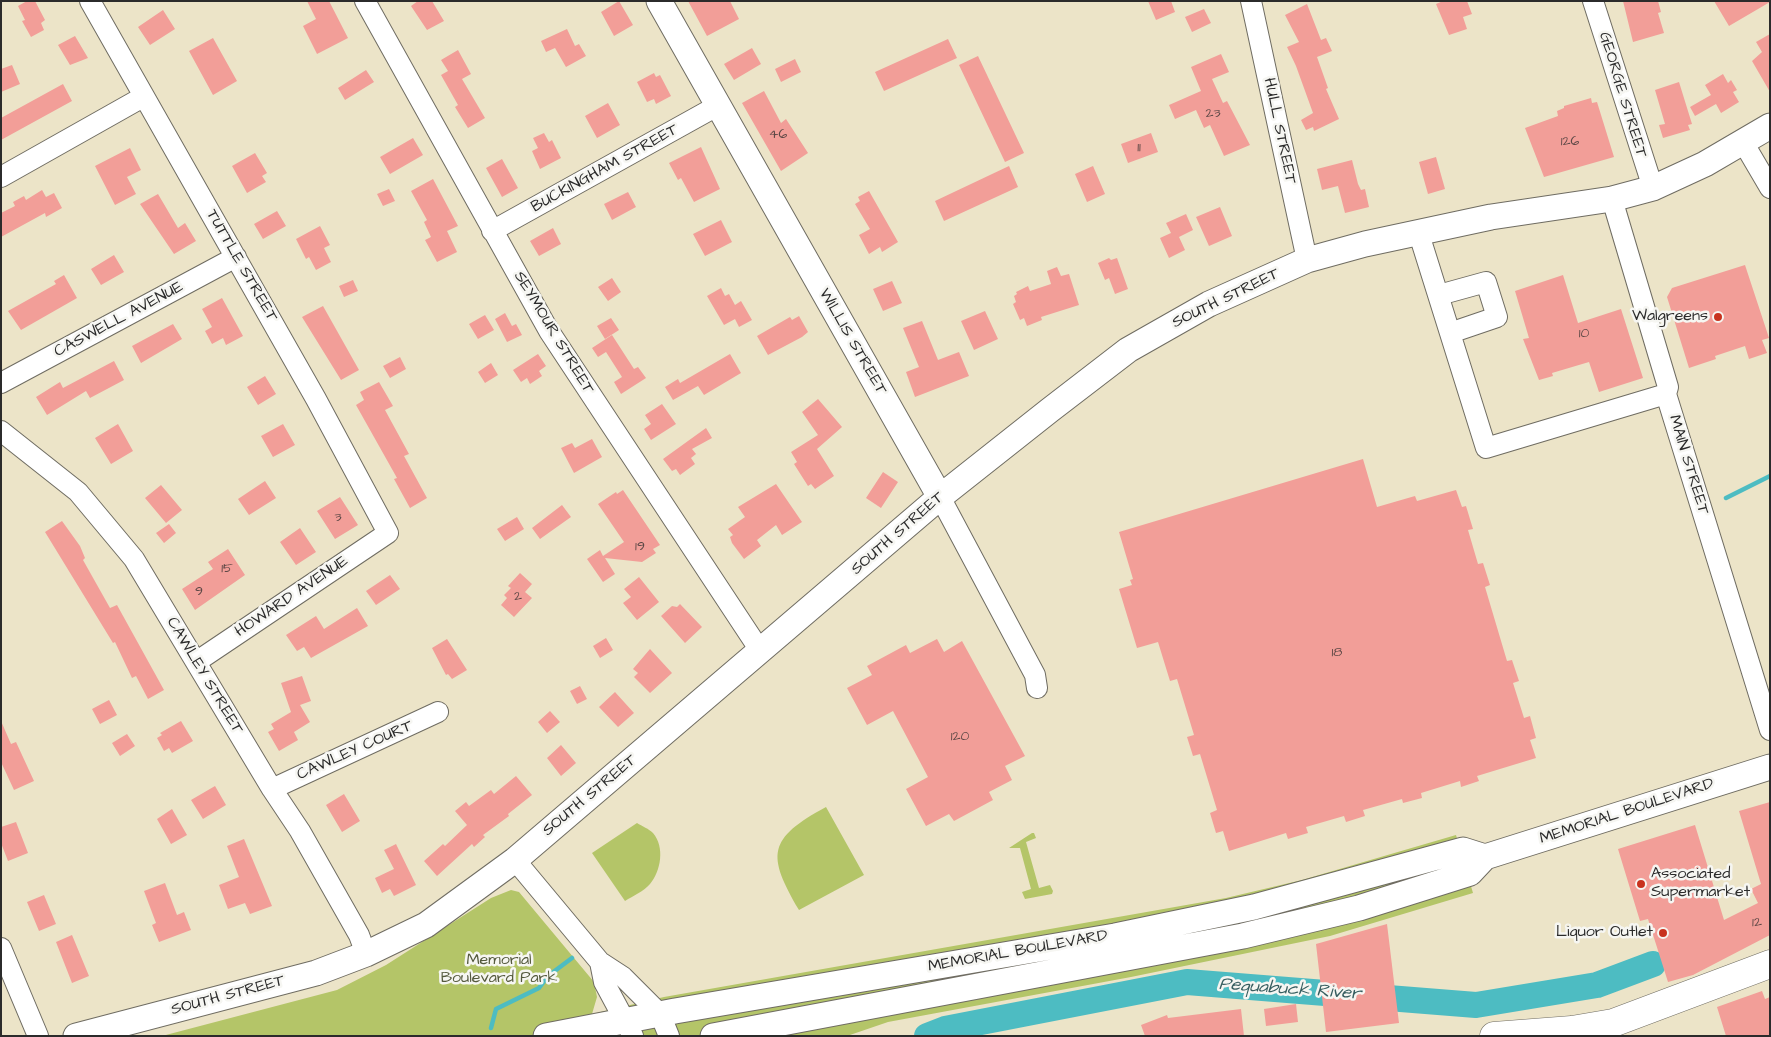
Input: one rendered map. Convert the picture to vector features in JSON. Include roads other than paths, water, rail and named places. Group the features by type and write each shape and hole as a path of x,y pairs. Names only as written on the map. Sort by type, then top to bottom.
{"highway":[{"path":"1494,1036 1572,1030 1613,1023 1770,964"}],"main road":[{"name":"WILLIS STREET","path":"659,1 940,497"},
{"name":"SOUTH STREET","path":"76,1036 110,1032 316,973 366,954 426,925 515,860 761,652 940,497 1128,350 1209,304 1307,260 1418,231 1578,202 1612,199 1653,188 1705,164 1770,126"},
{"name":"MEMORIAL BOULEVARD","path":"713,1036 1243,936 1359,908 1470,873 1485,857 1770,768"},
{"name":"MEMORIAL BOULEVARD","path":"546,1036 665,1025 1254,907 1463,850 1485,857"}],"street":[{"name":"TUTTLE STREET","path":"90,1 316,399 388,533"},
{"name":"SEYMOUR STREET","path":"365,1 549,331 761,652"},
{"name":"HULL STREET","path":"1251,1 1307,260"},
{"name":"GEORGE STREET","path":"1593,1 1653,188"},
{"path":"1,177 144,97"},
{"name":"BUCKINGHAM STREET","path":"492,231 717,106"},
{"path":"1742,142 1770,188"},
{"name":"MAIN STREET","path":"1612,199 1668,387 1666,394 1770,730"},
{"path":"1418,231 1486,448 1666,394"},
{"name":"CASWELL AVENUE","path":"1,383 236,257"},
{"path":"1439,295 1486,282 1497,317 1450,333"},
{"name":"CAWLEY STREET","path":"1,431 78,492 118,537 134,559 329,882 359,935 366,954"},
{"name":"WILLIS STREET","path":"940,497 1035,675 1037,688"},
{"name":"HOWARD AVENUE","path":"196,662 388,533"},
{"name":"CAWLEY COURT","path":"272,789 438,712"},
{"path":"515,860 600,962 623,977 665,1025"},
{"path":"1,948 38,1036"},
{"path":"600,962 604,982 628,1028"}],"waterway":[{"path":"1726,498 1770,476"},
{"path":"491,1028 496,1009 539,988 548,976 572,958"},
{"name":"Pequabuck River","path":"927,1036 945,1029 1187,982 1476,1005 1597,985 1653,964"}],"place":[{"name":"Walgreens","path":"1718,317"},
{"name":"Associated Supermarket","path":"1641,884"},
{"name":"Liquor Outlet","path":"1663,933"}],"park label":[{"name":"Memorial Boulevard Park","path":"499,970"}]}
